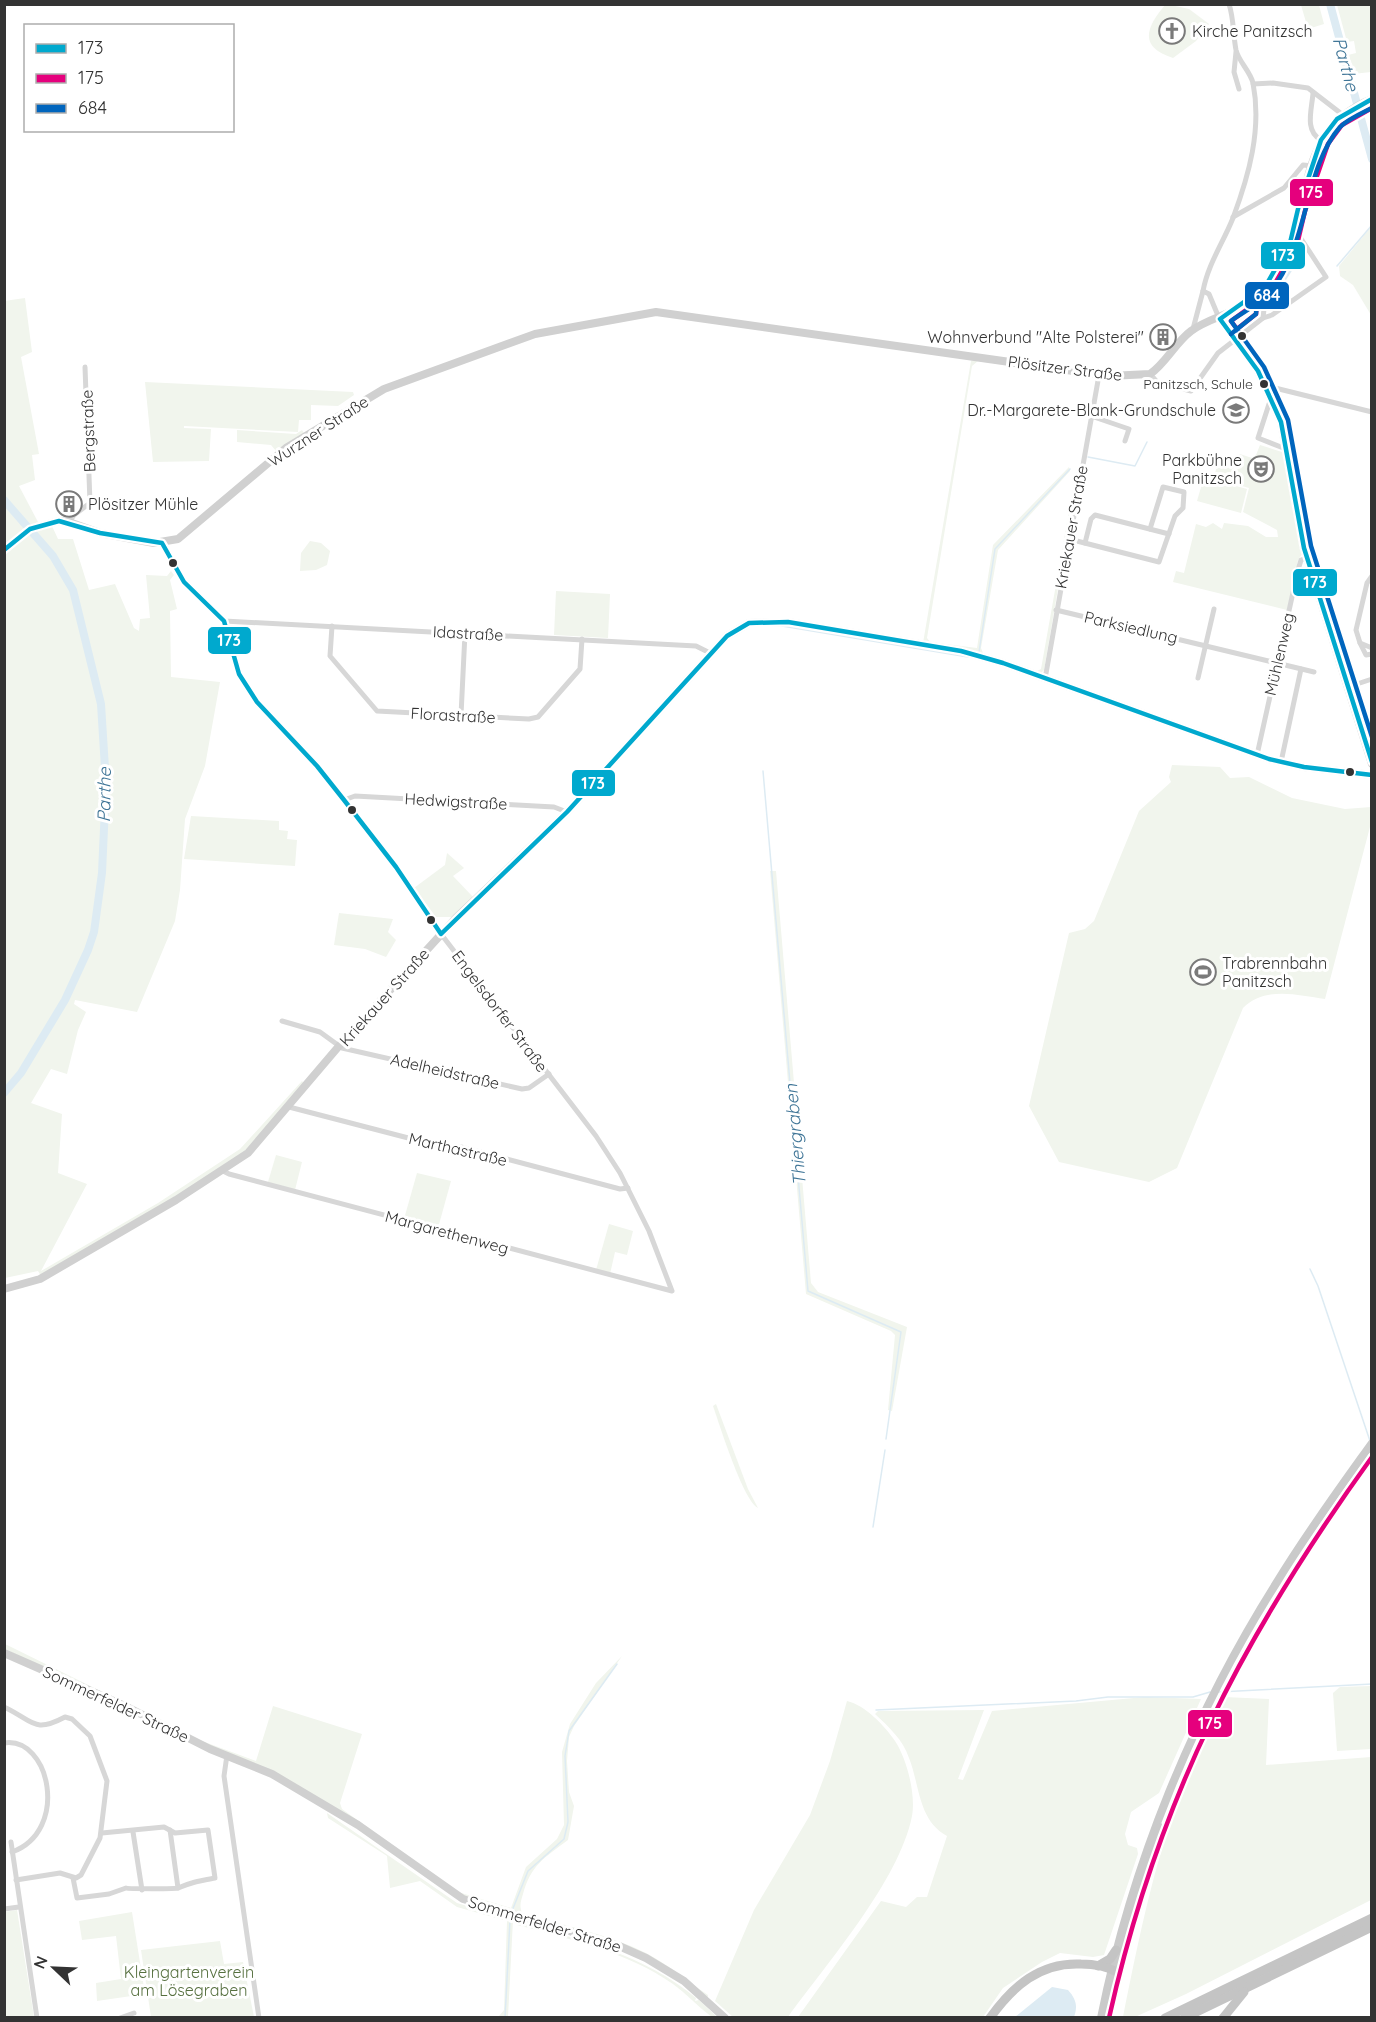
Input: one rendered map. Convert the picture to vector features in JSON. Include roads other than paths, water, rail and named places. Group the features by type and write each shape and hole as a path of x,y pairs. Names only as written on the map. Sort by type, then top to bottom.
{"highway":[{"path":"1165,2018 1371,1918"},
{"path":"1184,2018 1371,1927"},
{"path":"1098,1966 1110,1959 1116,1950"},
{"path":"1077,1964 1114,1972"},
{"path":"991,2016 1009,1994 1033,1976 1056,1965 1098,1966 1114,1972"},
{"path":"1223,2018 1236,1998 1254,1983"}],"main road":[{"path":"1107,2018 1116,1950 1144,1855 1215,1692 1277,1581 1370,1445"},
{"path":"1101,2018 1166,1805"}],"street":[{"path":"1230,4 1236,52 1234,72 1239,89"},
{"path":"1193,329 1209,268 1233,217 1253,149 1257,113 1253,84 1236,52"},
{"path":"1253,84 1299,86 1313,93 1343,115"},
{"path":"1313,93 1311,129 1321,140"},
{"path":"1294,233 1300,237 1326,277 1272,315 1263,318 1213,359 1191,392 1157,382 1150,374 1193,329 1220,319 1262,291 1294,233 1298,209 1321,140 1328,128 1343,115 1371,99"},
{"path":"1233,217 1284,188 1303,165 1313,165"},
{"path":"1203,291 1209,294 1220,319 1255,365 1274,402 1287,449 1307,558 1371,764"},
{"path":"1262,291 1263,318"},
{"name":"Wurzner Straße","path":"162,543 188,534 286,448 384,389 536,334 656,312 971,356"},
{"name":"Plösitzer Straße","path":"971,356 1099,375 1122,377 1150,374"},
{"name":"Bergstraße","path":"69,522 74,515 90,503 85,367"},
{"name":"Kriekauer Straße","path":"4,1289 40,1279 224,1171 248,1153 339,1046 441,934 567,812 732,631 749,623 788,622 961,651 1003,663 1045,679 1068,539 1099,375"},
{"path":"1268,388 1371,412"},
{"path":"1274,402 1269,404 1258,438 1287,449"},
{"path":"1091,416 1129,429 1125,441"},
{"path":"1068,539 1159,562 1175,516 1183,508 1186,495 1182,491 1168,487 1161,490 1150,529"},
{"path":"1085,543 1091,519 1095,515 1169,534"},
{"path":"4,550 24,533 49,522 69,522 100,533 162,543"},
{"name":"Engelsdorfer Straße","path":"162,543 184,582 224,621 239,674 257,702 317,766 344,800 396,867 441,934 596,1136 628,1188 649,1231 672,1291"},
{"name":"Mühlenweg","path":"1257,755 1298,570 1301,560 1307,558"},
{"path":"1371,576 1367,582 1356,630 1366,655 1371,654"},
{"path":"1198,678 1214,609"},
{"name":"Parksiedlung","path":"1056,610 1314,672"},
{"name":"Idastraße","path":"224,621 696,646 710,653"},
{"name":"Florastraße","path":"332,626 330,656 376,711 529,719 538,717 580,669 582,639"},
{"path":"461,715 465,633"},
{"path":"1360,643 1371,648"},
{"path":"1281,762 1301,669"},
{"path":"1045,679 1257,755 1281,762 1371,775"},
{"path":"1348,687 1371,679"},
{"name":"Hedwigstraße","path":"344,800 355,796 543,806 567,812"},
{"name":"Adelheidstraße","path":"282,1021 320,1032 339,1046 522,1089 529,1088 549,1074"},
{"name":"Marthastraße","path":"289,1107 443,1147 460,1147 620,1190 628,1188"},
{"name":"Margarethenweg","path":"224,1171 672,1291"},
{"name":"Sommerfelder Straße","path":"4,1653 272,1774 326,1806 456,1896 631,1951 675,1975 724,2018"},
{"path":"4,1707 38,1726 52,1725 68,1717 90,1736 107,1781 102,1833 81,1875 73,1878 60,1873 16,1880"},
{"path":"4,1743 14,1741 32,1752 45,1778 48,1802 39,1833 22,1848 4,1857"},
{"path":"227,1755 224,1776 259,2018"},
{"path":"73,1878 76,1898 109,1894 126,1888 133,1891 162,1887 169,1890 185,1883 215,1878 208,1830 175,1833 164,1827 133,1832 102,1833"},
{"path":"170,1830 178,1888"},
{"path":"133,1832 141,1890"},
{"path":"11,1842 37,2018"},
{"path":"4,1909 19,1907"},
{"path":"120,2018 134,2013"}],"waterway":[{"name":"Parthe","path":"1330,4 1372,159"},
{"name":"Thiergraben","path":"1337,266 1372,225"},
{"path":"1088,457 1135,466 1147,442"},
{"name":"Thiergraben","path":"979,652 995,549 1070,469"},
{"name":"Parthe","path":"4,500 53,556 73,590 101,704 106,784 102,873 94,932 65,1000 21,1073 4,1093"},
{"name":"Thiergraben","path":"782,626 968,657"},
{"name":"Thiergraben","path":"763,771 808,1291 901,1332 886,1439"},
{"path":"1310,1269 1318,1286 1370,1441"},
{"name":"Thiergraben","path":"873,1527 885,1450"},
{"path":"512,1911 528,1871 564,1839 568,1822 565,1756 569,1731 617,1664"},
{"path":"1219,1692 1372,1684"},
{"path":"876,1710 1076,1701 1108,1697 1193,1697 1210,1692"},
{"path":"505,2018 510,1920"}],"place":[{"name":"Kirche Panitzsch","path":"1172,31"},
{"name":"Wohnverbund \"Alte Polsterei\"","path":"1163,337"},
{"name":"Panitzsch, Schule","path":"1264,384"},
{"name":"Dr.-Margarete-Blank-Grundschule","path":"1236,410"},
{"name":"Parkbühne Panitzsch","path":"1261,469"},
{"name":"Plösitzer Mühle","path":"69,504"},
{"name":"Trabrennbahn Panitzsch","path":"1203,972"}],"park label":[{"name":"Kleingartenverein am Lösegraben","path":"189,1981"}]}
